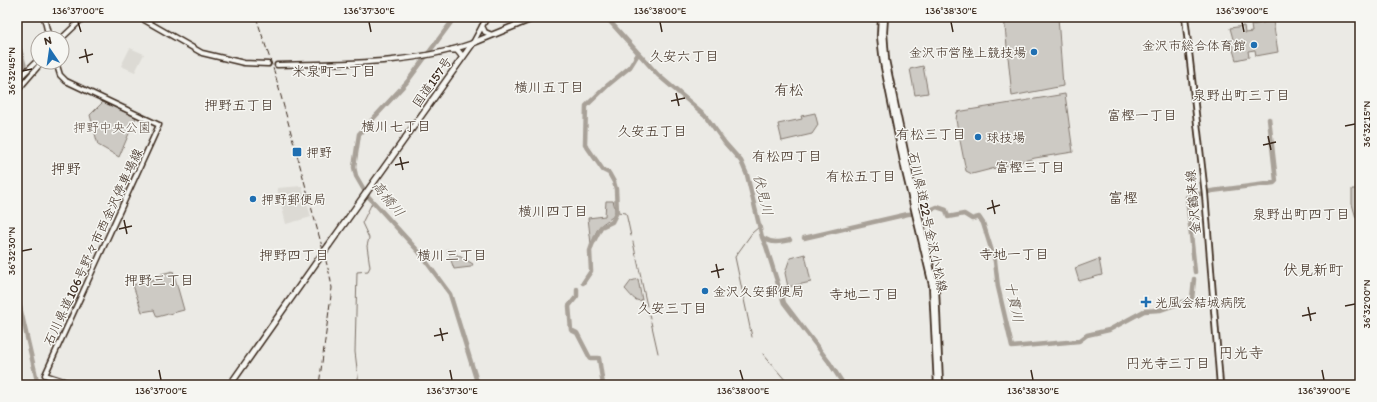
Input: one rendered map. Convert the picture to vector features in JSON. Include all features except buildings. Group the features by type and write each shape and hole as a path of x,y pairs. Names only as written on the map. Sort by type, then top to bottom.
{"highway":[{"path":"473,43 536,17"},
{"name":"国道157号","path":"230,385 473,43"},
{"path":"452,50 457,50 463,57"}],"main road":[{"path":"44,17 48,30"},
{"path":"70,30 84,17"},
{"path":"139,17 198,51 244,63 268,64"},
{"path":"277,65 341,63 415,57 452,50 473,43 487,17"},
{"name":"石川県道22号金沢小松線","path":"881,17 880,36 882,56 933,293 937,385"},
{"name":"石川県道22号金沢小松線","path":"885,17 884,32 886,60 916,213 936,290 940,385"},
{"name":"金沢鶴来線","path":"1185,17 1204,192 1220,385"},
{"path":"482,26 485,32 492,35"},
{"path":"17,80 30,67"},
{"path":"17,91 35,70"},
{"name":"石川県道106号野々市西金沢停車場線","path":"58,70 60,75 66,81 159,125 45,375 76,385"}],"shaded area":[{"path":"130,48 144,54 135,72 121,66"},
{"path":"302,186 311,217 286,224 277,188"}],"green space":[{"name":"金沢市営陸上競技場","path":"1004,17 1058,17 1063,86 1012,96"},
{"name":"金沢市総合体育館","path":"1273,21 1278,52 1256,56 1255,50 1248,51 1249,57 1236,60 1230,40 1233,39 1230,28 1244,26 1245,33 1252,32 1251,25"},
{"path":"923,66 928,93 915,95 910,69"},
{"path":"1065,94 1073,152 1035,158 972,174 966,171 956,120 957,112"},
{"name":"押野中央公園","path":"103,102 136,117 119,157 98,145 90,115"},
{"path":"815,113 818,125 812,134 782,141 778,124 802,119 801,116"},
{"path":"1352,189 1360,189 1360,215 1356,218 1352,204"},
{"path":"606,201 613,201 615,207 614,214 600,226 591,244 588,218 605,216"},
{"path":"447,249 473,264 471,267 454,269"},
{"path":"805,254 811,282 788,287 785,273 790,258"},
{"path":"1099,259 1102,275 1079,281 1075,268"},
{"path":"173,271 184,310 157,317 154,310 142,312 133,285 159,278 161,274"},
{"path":"638,279 642,300 639,301 633,298 625,289 631,281"}],"waterway":[{"name":"高橋川","path":"455,17 407,82 359,134 354,167 356,176 367,195 419,252 450,294 478,385"},
{"name":"伏見川","path":"606,17 658,75 705,115 725,143 741,161 747,175 762,237 784,303 829,362 844,385"},
{"path":"17,39 27,74 17,86"},
{"path":"583,283 591,271 590,251 592,245 601,227 612,222 617,212 616,189 614,182 609,173 603,170 585,144 586,106 630,67 638,54"},
{"name":"十貫川","path":"1195,272 1187,197 1212,191 1274,183 1276,181 1269,119"},
{"path":"359,385 355,352 357,272 368,271 370,267 367,246 369,238 362,223 373,201"},
{"name":"十貫川","path":"804,238 908,214 923,213 937,207 946,210 948,217 964,214 972,219 979,217 983,223 995,261 998,287 1012,347 1079,341 1087,335 1109,330 1144,311 1160,310 1192,299 1194,279"},
{"path":"617,212 626,213 631,236"},
{"path":"752,337 735,257 752,233 759,227"},
{"name":"十貫川","path":"763,238 773,242 790,240"},
{"path":"633,242 636,256"},
{"path":"637,259 641,277"},
{"path":"641,279 647,306"},
{"path":"577,289 577,296 569,306 571,330 577,333 590,358 599,358 603,385"},
{"path":"17,294 38,385"},
{"path":"649,314 650,318"},
{"path":"651,322 658,353"},
{"path":"763,354 786,381"}],"railway":[{"path":"256,17 275,74 330,276 332,288 319,385"}],"place":[{"name":"金沢市総合体育館","path":"1254,45"},
{"name":"金沢市営陸上競技場","path":"1034,52"},
{"name":"球技場","path":"978,137"},
{"name":"押野","path":"297,152"},
{"name":"押野郵便局","path":"253,199"},
{"name":"金沢久安郵便局","path":"705,291"},
{"name":"光風会結城病院","path":"1146,302"}],"district":[{"name":"久安六丁目","path":"684,56"},
{"name":"米泉町二丁目","path":"334,71"},
{"name":"横川五丁目","path":"549,87"},
{"name":"有松","path":"789,90"},
{"name":"泉野出町三丁目","path":"1241,95"},
{"name":"押野五丁目","path":"239,105"},
{"name":"富樫一丁目","path":"1142,115"},
{"name":"横川七丁目","path":"396,126"},
{"name":"久安五丁目","path":"652,131"},
{"name":"有松三丁目","path":"931,134"},
{"name":"有松四丁目","path":"787,156"},
{"name":"富樫三丁目","path":"1030,167"},
{"name":"押野","path":"66,169"},
{"name":"有松五丁目","path":"861,176"},
{"name":"富樫","path":"1123,198"},
{"name":"横川四丁目","path":"553,211"},
{"name":"泉野出町四丁目","path":"1301,214"},
{"name":"寺地一丁目","path":"1014,254"},
{"name":"押野四丁目","path":"294,255"},
{"name":"横川三丁目","path":"452,255"},
{"name":"伏見新町","path":"1313,270"},
{"name":"押野三丁目","path":"159,280"},
{"name":"寺地二丁目","path":"864,294"},
{"name":"久安三丁目","path":"672,308"},
{"name":"円光寺","path":"1241,353"},
{"name":"円光寺三丁目","path":"1168,363"}]}
